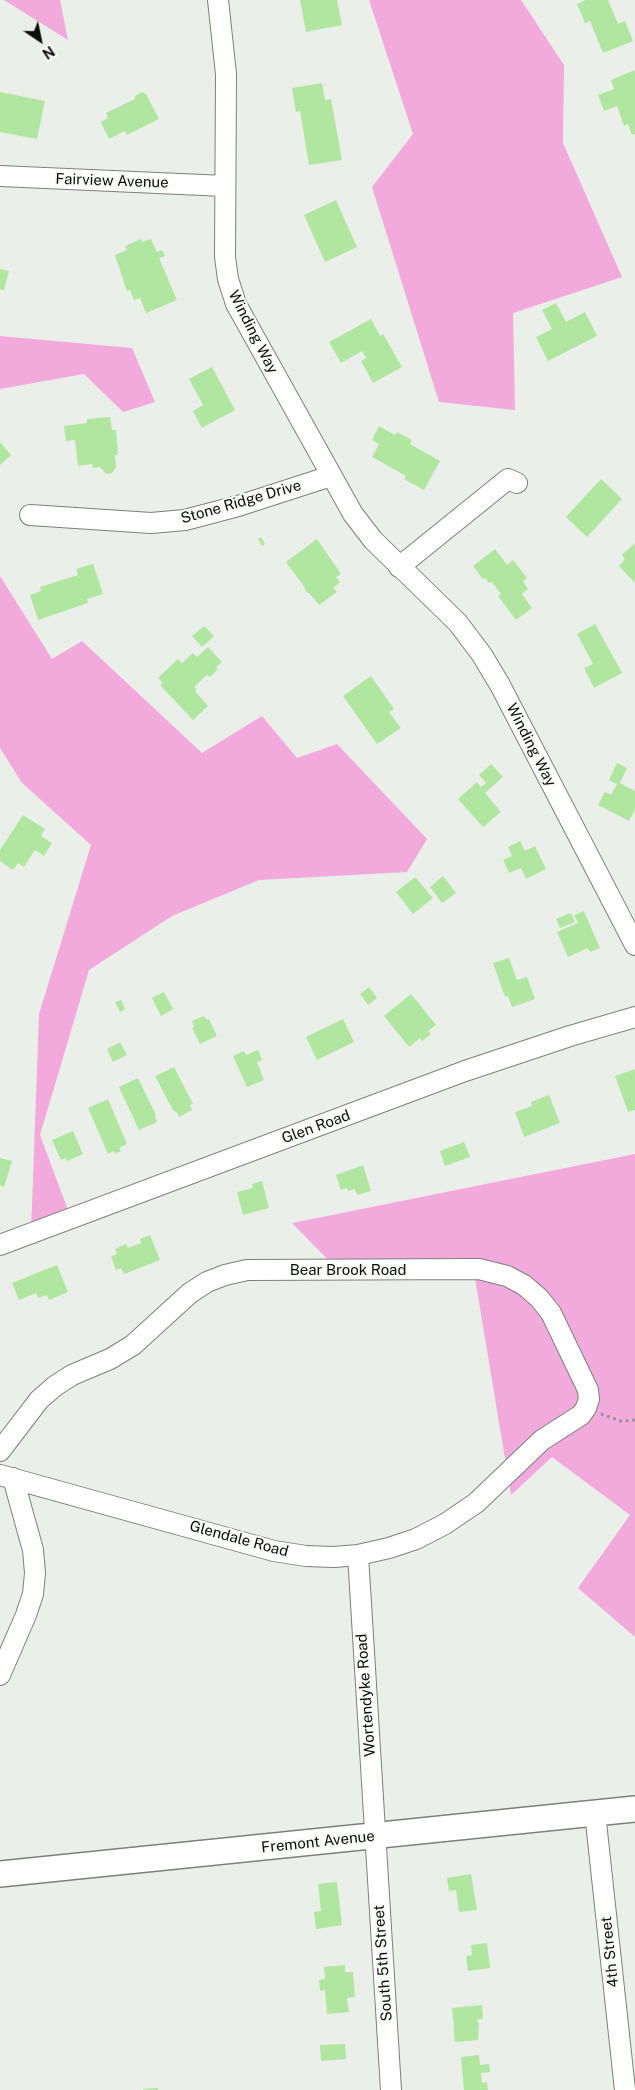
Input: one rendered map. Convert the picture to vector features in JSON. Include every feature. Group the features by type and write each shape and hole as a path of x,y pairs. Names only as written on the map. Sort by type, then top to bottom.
{"street":[{"name":"Winding Way","path":"218,0 226,74 225,257 228,279 236,304 354,514 373,540 458,622 482,655 500,685 635,945"},
{"name":"Fairview Avenue","path":"0,176 225,186"},
{"name":"Stone Ridge Drive","path":"30,515 152,523 185,520 238,506 331,476"},
{"path":"399,567 508,480 517,484"},
{"name":"Glen Road","path":"0,1245 465,1071 570,1036 635,1017"},
{"name":"Bear Brook Road","path":"0,1451 39,1400 54,1386 72,1375 110,1359 133,1345 190,1293 207,1282 225,1275 247,1270 479,1269 507,1276 532,1292 551,1313 588,1390 589,1399 586,1408"},
{"name":"Glendale Road","path":"6,1476 274,1551 306,1556 334,1557 358,1555 416,1539 446,1524 476,1503 542,1440 581,1415 586,1408"},
{"path":"0,1675 26,1615 33,1594 35,1573 33,1550 6,1476"},
{"name":"Wortendyke Road","path":"358,1555 375,1836"},
{"name":"Fremont Avenue","path":"0,1874 635,1809"},
{"name":"4th Street","path":"595,1813 625,2090"},
{"name":"South 5th Street","path":"375,1836 391,2090"}],"path":[{"path":"586,1408 621,1421 635,1420"}],"shaded area":[{"path":"4,0 60,0 68,40"},
{"path":"369,0 521,0 564,65 563,143 622,277 513,313 515,410 439,402 372,187 413,134"},
{"path":"0,336 132,348 155,402 123,412 84,374 0,389"},
{"path":"0,576 52,659 82,641 202,753 262,716 297,758 337,744 427,839 407,872 259,880 172,916 89,970 40,1135 71,1218 31,1233 39,1014 91,845 22,783 0,748"},
{"path":"635,1154 635,1637 578,1588 630,1515 552,1457 511,1495 475,1278 343,1275 292,1223"}],"building":[{"path":"300,0 337,0 342,25 306,32"},
{"path":"586,0 608,0 618,24 625,21 633,41 603,53 590,21 585,23 577,4"},
{"path":"635,70 635,134 632,135 628,124 624,126 617,106 604,111 598,95 614,89 611,80"},
{"path":"322,83 325,100 331,99 342,160 309,165 300,111 296,112 292,88"},
{"path":"0,92 45,101 37,139 0,132"},
{"path":"142,92 146,94 159,119 127,135 125,131 109,139 101,122 108,118 106,113 135,99 135,96"},
{"path":"336,200 357,247 325,262 304,215"},
{"path":"141,239 142,242 151,239 157,252 162,250 165,256 159,258 177,300 146,313 140,298 134,300 130,290 127,291 115,255 127,250 125,246"},
{"path":"0,269 9,271 4,290 0,289"},
{"path":"556,303 566,322 585,312 597,336 548,361 536,337 552,329 542,310"},
{"path":"371,319 380,336 383,334 402,367 373,383 361,361 366,358 362,351 341,363 329,342"},
{"path":"212,367 235,410 202,428 193,411 203,405 189,379"},
{"path":"110,417 112,430 116,430 118,455 115,455 116,467 112,473 106,474 100,467 93,468 92,464 78,466 75,440 66,441 64,426 87,423 87,419"},
{"path":"379,426 395,435 397,432 412,440 410,444 440,461 424,490 404,479 406,476 372,457 379,444 372,440"},
{"path":"0,442 11,455 0,465"},
{"path":"601,479 622,499 587,537 566,517"},
{"path":"261,537 265,544 262,546 258,539"},
{"path":"317,539 341,574 336,577 340,582 333,588 337,592 319,605 307,593 286,562"},
{"path":"635,543 635,583 619,566 625,559 622,555"},
{"path":"495,549 507,565 513,560 527,578 523,581 528,589 522,594 532,608 516,620 498,596 501,594 492,582 489,583 485,578 483,579 473,566"},
{"path":"93,564 103,594 87,599 88,603 38,620 30,595 41,591 40,587 78,575 76,569"},
{"path":"595,624 622,673 594,688 584,668 593,664 577,634"},
{"path":"204,626 214,636 202,647 192,636"},
{"path":"208,647 222,662 216,667 218,669 210,677 207,675 194,687 197,689 195,691 208,706 193,720 160,685 163,683 158,678 178,659 182,663 193,653 197,657"},
{"path":"371,676 394,709 389,712 401,728 377,744 343,696"},
{"path":"617,763 627,768 620,783 635,791 635,809 629,821 598,805 605,792 611,795 617,784 609,780"},
{"path":"491,764 503,777 485,793 501,812 483,827 458,799 477,782 481,787 486,783 479,775"},
{"path":"23,815 45,829 41,836 52,843 44,856 35,850 24,867 18,863 13,870 0,861 0,850"},
{"path":"520,841 525,851 535,846 546,869 526,879 521,868 509,873 503,860 512,856 508,847"},
{"path":"443,876 456,893 442,903 430,887"},
{"path":"415,877 433,898 413,914 396,892"},
{"path":"584,911 600,948 590,952 588,948 568,957 557,932 578,923 574,915"},
{"path":"571,913 575,922 560,928 556,919"},
{"path":"509,958 517,980 527,977 535,999 512,1007 508,996 505,997 493,963"},
{"path":"369,987 377,998 368,1005 360,994"},
{"path":"164,992 173,1009 161,1016 152,998"},
{"path":"411,994 436,1025 428,1031 431,1034 422,1041 420,1038 409,1047 384,1016"},
{"path":"121,1000 125,1009 120,1012 115,1002"},
{"path":"204,1016 206,1020 209,1019 217,1036 200,1044 192,1028 194,1027 192,1021"},
{"path":"343,1019 354,1042 317,1060 306,1037"},
{"path":"120,1042 127,1055 113,1062 107,1049"},
{"path":"258,1050 262,1060 257,1062 264,1080 247,1087 233,1056 244,1051 246,1055"},
{"path":"174,1067 193,1104 190,1105 192,1110 179,1117 176,1111 174,1112 155,1076"},
{"path":"635,1069 635,1110 628,1112 615,1076"},
{"path":"138,1078 156,1115 157,1122 139,1130 119,1087"},
{"path":"549,1095 560,1123 524,1137 515,1112 532,1106 531,1102"},
{"path":"108,1099 127,1144 119,1148 121,1151 115,1154 114,1151 108,1154 88,1108"},
{"path":"73,1131 83,1154 67,1161 66,1158 61,1160 52,1140"},
{"path":"464,1142 470,1157 445,1166 440,1151"},
{"path":"0,1158 12,1161 4,1187 0,1185"},
{"path":"363,1165 371,1191 357,1195 355,1189 348,1191 347,1188 341,1190 336,1175"},
{"path":"262,1181 269,1208 243,1215 237,1192 253,1188 252,1184"},
{"path":"150,1235 160,1260 124,1274 121,1268 116,1270 111,1256 117,1254 115,1249 126,1244 128,1248 141,1243 140,1239"},
{"path":"57,1265 68,1292 49,1300 47,1295 38,1298 36,1293 19,1300 12,1283"},
{"path":"471,1874 477,1910 459,1912 456,1890 449,1891 447,1878"},
{"path":"337,1882 342,1925 316,1929 314,1912 321,1911 318,1884"},
{"path":"487,1943 490,1968 468,1971 466,1956 472,1955 471,1945"},
{"path":"345,1965 345,1972 353,1972 355,1997 347,1998 349,2012 327,2014 325,1990 320,1991 319,1980 325,1979 324,1967"},
{"path":"482,2005 483,2019 477,2019 479,2024 478,2040 455,2042 452,2008"},
{"path":"345,2044 346,2059 321,2061 320,2045"},
{"path":"479,2055 480,2065 489,2064 490,2072 481,2073 482,2083 487,2082 488,2090 464,2090 461,2057"},
{"path":"158,2088 158,2090 143,2090 143,2089"}]}
